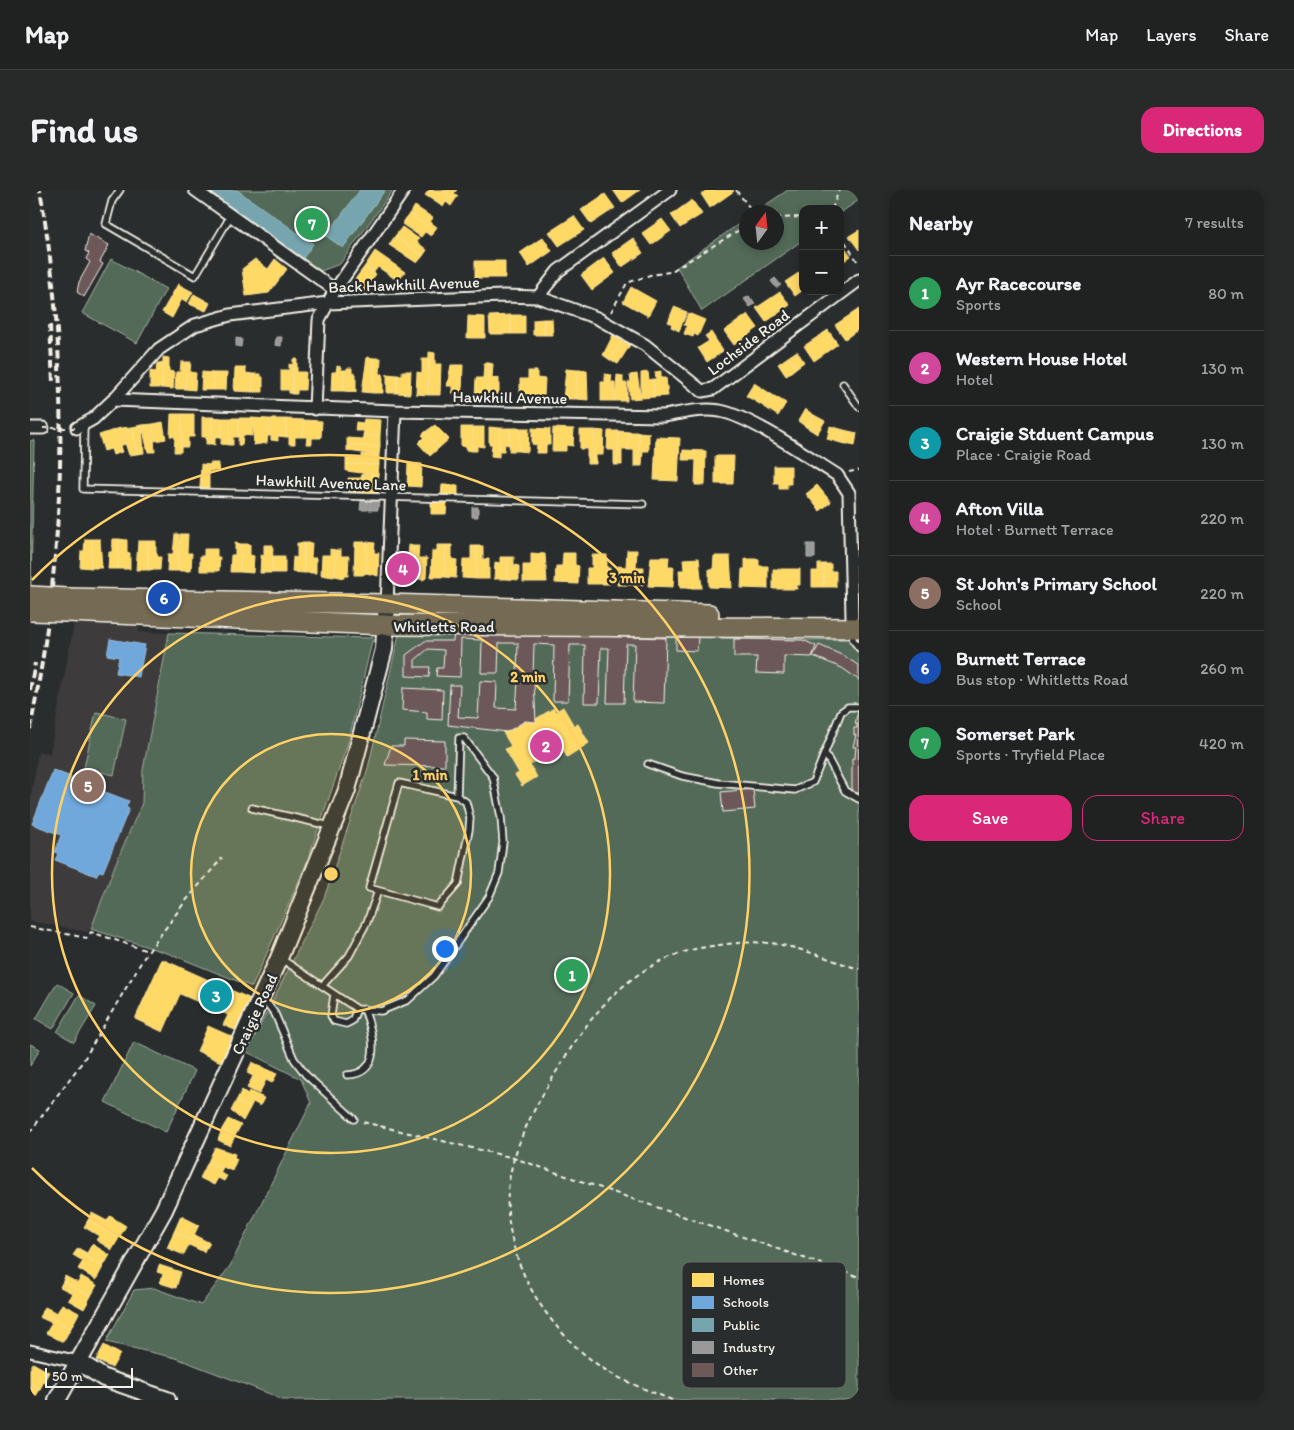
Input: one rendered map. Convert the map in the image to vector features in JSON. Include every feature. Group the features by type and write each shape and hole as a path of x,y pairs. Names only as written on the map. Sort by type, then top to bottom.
{"main road":[{"name":"Whitletts Road","path":"30,596 67,605"},
{"name":"Whitletts Road","path":"159,608 387,604 855,623"},
{"name":"Craigie Road","path":"57,1400 164,1210 279,958 347,790 384,649 387,604"},
{"name":"Whitletts Road","path":"30,610 67,605 159,608 387,625 855,623"},
{"path":"79,1362 104,1378 167,1400"}],"street":[{"path":"195,190 230,217 335,290"},
{"path":"315,409 319,320 335,290 404,190"},
{"path":"538,297 558,271 670,190"},
{"name":"Lochside Road","path":"702,391 713,389 859,280"},
{"name":"Back Hawkhill Avenue","path":"114,400 159,349 195,325 230,315 328,303 503,296 538,297 605,323 645,346 702,391"},
{"path":"80,426 93,419 114,400"},
{"name":"Hawkhill Avenue","path":"114,400 315,409 663,416 699,410 719,411 739,416 837,475 850,493 855,623"},
{"path":"387,604 395,411"},
{"path":"30,428 43,428"},
{"path":"30,1351 79,1362"}],"lane":[{"path":"120,190 112,201 106,224 195,276 230,217"},
{"path":"843,384 859,407"},
{"name":"Hawkhill Avenue Lane","path":"80,426 83,489 643,504"},
{"path":"855,623 853,640 859,648"},
{"path":"648,764 682,776 718,783 794,790 814,782 841,712 848,707 859,707"},
{"path":"279,958 360,1009 381,1011 408,1000 434,976 490,897 499,873 502,842 501,817 493,777 464,738 459,738 457,796"},
{"path":"826,755 845,791 859,799"},
{"path":"398,783 457,796 466,802 470,818 458,884 438,907 369,888 398,783"},
{"path":"252,808 332,826"},
{"path":"322,986 349,956 367,922 378,891"},
{"path":"334,994 331,1016 334,1021 346,1024 352,1021 360,1009"},
{"path":"262,996 275,1014 294,1059 306,1074 354,1119"},
{"path":"347,1075 360,1072 372,1059 374,1048 372,1029 360,1009"}],"path":[{"path":"736,190 748,205"},
{"path":"833,205 839,190"},
{"path":"784,218 799,217"},
{"path":"605,323 627,283 650,275 670,272 739,230"},
{"path":"844,240 859,264"},
{"path":"43,428 80,426"},
{"path":"30,1132 83,1061 148,951 184,903 222,858"},
{"path":"30,927 87,938 91,932 148,951"},
{"path":"672,1400 627,1382 584,1355 541,1306 522,1272 509,1223 509,1180 514,1158 538,1102 578,1035 593,1014 617,990 641,972 672,956 699,948 760,943 777,944 859,970"},
{"path":"363,1122 514,1158 816,1262"},
{"path":"846,1273 859,1277"}],"shaded area":[{"path":"74,624 139,625 139,632 169,633 143,770 142,803 115,865 91,929 87,932 30,921 30,803 38,752 50,753"}],"green space":[{"path":"207,190 393,190 340,264 321,271"},
{"path":"788,190 859,190 859,200 844,210 844,205 799,205 799,243 702,311 677,267 739,224 739,250 784,250 784,205 766,205"},
{"path":"111,259 166,289 137,343 82,313"},
{"path":"34,440 31,585 30,585 30,441"},
{"path":"400,630 803,640 859,639 859,1400 281,1400 176,1358 106,1342 134,1290 154,1288 201,1305 230,1266 311,1103 301,1079 247,1052 324,898 368,768"},
{"path":"169,633 373,638 348,743 305,867 252,987 170,954 91,929 115,865 142,803 143,770"},
{"path":"96,712 126,719 114,775 84,768"},
{"path":"57,983 74,993 53,1029 36,1019"},
{"path":"79,995 96,1006 74,1042 57,1032"},
{"path":"134,1042 195,1071 166,1132 105,1102"},
{"path":"30,1044 40,1049 30,1066"}],"building: Homes":[{"path":"429,190 441,190 455,200 451,206 446,202 443,207 425,195"},
{"path":"441,190 457,190 454,193 458,196 455,200"},
{"path":"613,190 640,190 622,203"},
{"path":"707,190 734,191 710,208 701,194"},
{"path":"605,194 615,208 591,224 581,210"},
{"path":"692,200 702,214 680,228 671,215"},
{"path":"415,206 433,218 430,222 437,227 434,231 409,214"},
{"path":"409,214 434,231 431,236 425,232 421,237 402,224"},
{"path":"574,216 584,230 559,246 549,232"},
{"path":"662,219 671,231 651,245 642,233"},
{"path":"402,227 419,239 417,242 427,250 423,256 395,236"},
{"path":"859,230 859,250 849,236"},
{"path":"395,236 423,256 417,263 389,245"},
{"path":"543,237 552,251 529,267 520,253"},
{"path":"633,238 643,253 622,267 612,253"},
{"path":"844,246 851,256 844,261"},
{"path":"375,251 405,272 398,281 378,267 374,272 365,266"},
{"path":"604,258 615,273 592,290 581,275"},
{"path":"255,259 268,269 275,259 287,269 269,293 246,296 242,269"},
{"path":"475,261 505,261 505,278 475,278"},
{"path":"365,266 376,274 364,292 352,291 350,286"},
{"path":"799,273 799,293 795,296 785,282"},
{"path":"178,284 193,292 187,302 182,299 172,318 162,312"},
{"path":"631,287 656,301 648,316 623,302"},
{"path":"780,292 790,305 766,322 756,308"},
{"path":"194,294 210,303 206,311 189,304"},
{"path":"674,307 687,312 679,331 671,327 672,324 668,322"},
{"path":"859,309 859,329 845,339 835,325"},
{"path":"688,313 705,320 698,336 694,334 693,337 684,334 687,326 684,325"},
{"path":"748,314 758,328 734,345 724,331"},
{"path":"511,315 511,334 490,334 489,316"},
{"path":"511,315 525,315 525,334 511,334"},
{"path":"468,316 485,317 485,338 467,338"},
{"path":"544,319 544,335 533,335 533,320"},
{"path":"544,319 552,319 553,335 544,335"},
{"path":"828,330 838,344 814,361 804,346"},
{"path":"711,332 723,351 707,362 698,348 709,341 705,336"},
{"path":"613,335 622,341 610,360 603,355"},
{"path":"622,341 630,345 618,364 610,360"},
{"path":"797,351 804,362 796,368 788,357"},
{"path":"429,352 435,353 435,364 441,364 440,395 428,395"},
{"path":"163,357 169,358 169,371 174,372 173,389 162,388"},
{"path":"367,357 374,358 373,393 362,392"},
{"path":"788,357 796,368 786,376 778,364"},
{"path":"374,358 381,358 380,374 383,374 383,393 373,393"},
{"path":"293,359 297,359 297,372 306,372 305,390 297,390 297,394 292,394"},
{"path":"422,359 429,359 428,395 416,394 417,372 422,373"},
{"path":"181,362 187,362 185,389 175,389 176,372 180,372"},
{"path":"187,362 191,362 190,372 196,373 195,390 185,389"},
{"path":"157,363 163,363 162,388 150,388 150,371 156,372"},
{"path":"484,363 489,363 488,397 475,397 476,378 483,378"},
{"path":"489,363 493,364 492,378 499,378 499,398 488,397"},
{"path":"289,364 293,365 292,394 289,393 289,390 281,390 281,370 289,370"},
{"path":"451,365 463,365 462,393 452,393 452,386 447,386"},
{"path":"337,366 344,370 343,391 331,391 332,372 336,372"},
{"path":"235,368 246,368 246,373 253,374 252,392 234,391"},
{"path":"347,368 352,368 352,373 356,374 356,392 343,391 344,370 347,370"},
{"path":"566,369 577,370 576,399 563,399"},
{"path":"577,370 587,370 588,400 576,399"},
{"path":"402,371 411,371 410,394 397,393 397,375 402,375"},
{"path":"528,371 537,371 537,378 545,379 544,397 520,397 520,379 528,379"},
{"path":"661,371 661,378 666,378 668,396 654,397 653,379 656,379 655,372"},
{"path":"202,372 214,373 213,390 201,390"},
{"path":"648,372 649,380 653,379 654,397 641,398 641,373"},
{"path":"214,373 227,373 226,390 213,390"},
{"path":"253,374 261,374 261,377 263,377 263,392 252,392"},
{"path":"387,374 397,375 397,393 387,393"},
{"path":"605,374 612,375 611,382 615,382 615,401 601,401 601,382 605,382"},
{"path":"637,374 641,398 630,399 628,382 631,382 630,375"},
{"path":"617,375 623,376 623,383 627,383 627,401 615,401"},
{"path":"754,383 771,394 763,406 746,396"},
{"path":"771,394 786,403 778,416 763,406"},
{"path":"805,409 814,415 806,427 798,421"},
{"path":"171,414 182,414 181,452 174,452 175,437 170,436"},
{"path":"182,414 194,414 194,437 188,437 188,447 181,447"},
{"path":"814,415 825,421 817,434 806,427"},
{"path":"202,417 212,417 212,444 206,444 206,437 202,437"},
{"path":"212,417 222,418 221,437 215,437 215,445 212,444"},
{"path":"222,418 230,418 229,445 221,444"},
{"path":"230,418 239,418 238,437 233,437 233,445 229,445"},
{"path":"239,418 252,418 252,436 243,435 242,445 238,445"},
{"path":"252,418 269,419 267,443 254,445"},
{"path":"269,419 286,419 286,437 278,436 278,441 271,440 271,436 268,436"},
{"path":"286,419 304,420 303,437 295,437 295,444 289,444 289,437 286,437"},
{"path":"364,419 381,420 380,436 363,435 364,431 355,431 356,422 363,423"},
{"path":"304,420 322,421 321,438 312,438 312,444 306,444 307,437 303,437"},
{"path":"163,422 166,439 155,441 153,424"},
{"path":"153,424 155,452 148,452 142,425"},
{"path":"142,425 144,453 137,454 132,427"},
{"path":"435,425 449,439 439,448 425,432"},
{"path":"830,426 844,430 841,443 827,439"},
{"path":"132,427 137,454 129,455 120,428"},
{"path":"461,427 473,427 472,451 466,450 467,447 461,446"},
{"path":"473,427 484,427 484,447 477,446 477,451 472,451"},
{"path":"489,427 500,428 499,457 491,456 492,444 489,444"},
{"path":"120,428 125,444 120,446 122,452 113,455 111,449 104,451 99,435"},
{"path":"500,428 510,428 509,445 505,444 504,451 499,451"},
{"path":"510,428 520,428 519,451 509,451"},
{"path":"520,428 529,428 528,452 519,451"},
{"path":"532,428 550,429 550,445 546,445 546,453 536,453 537,445 532,444"},
{"path":"553,428 574,429 573,446 566,445 566,451 552,451"},
{"path":"580,430 594,430 593,464 587,464 587,449 580,449"},
{"path":"594,430 604,431 603,455 596,455 596,464 593,464"},
{"path":"844,430 857,433 855,446 841,443"},
{"path":"608,431 619,431 617,465 614,465 614,450 607,450"},
{"path":"619,431 629,432 628,450 622,450 622,465 617,465"},
{"path":"425,432 439,448 430,456 418,443 424,437 422,435"},
{"path":"629,432 639,432 638,466 634,466 634,450 628,450"},
{"path":"639,432 649,433 649,451 643,451 642,466 638,466"},
{"path":"363,435 380,436 380,447 347,445 347,438 363,439"},
{"path":"656,437 680,438 678,481 654,480"},
{"path":"347,445 380,447 379,455 347,451"},
{"path":"683,450 706,451 705,485 695,485 696,460 682,460"},
{"path":"362,454 379,455 379,465 346,464 346,458 362,458"},
{"path":"715,456 734,456 733,484 715,484"},
{"path":"210,463 219,463 219,471 209,471 209,488 200,488 201,464 210,465"},
{"path":"408,463 422,464 421,487 407,486"},
{"path":"346,464 379,465 378,475 346,471"},
{"path":"774,466 791,466 791,484 787,484 787,489 779,489 779,483 774,483"},
{"path":"362,474 378,475 378,485 348,484 348,478 361,478"},
{"path":"348,484 378,485 378,495 361,495 361,492 348,491"},
{"path":"442,485 458,485 458,497 441,496"},
{"path":"817,485 831,502 820,511 806,494"},
{"path":"431,502 447,503 446,514 431,514"},
{"path":"175,534 179,534 178,571 167,571 168,554 173,554"},
{"path":"180,534 188,534 187,553 192,553 191,571 178,571"},
{"path":"85,539 92,539 91,568 80,567 81,551 84,551"},
{"path":"92,539 100,539 102,568 91,568"},
{"path":"112,539 119,539 118,569 108,569 109,552 112,552"},
{"path":"119,539 127,540 127,552 130,553 130,569 118,569"},
{"path":"138,541 148,541 148,570 136,570"},
{"path":"148,541 156,541 156,552 158,557 161,557 160,570 148,570"},
{"path":"355,542 367,542 366,573 363,575 354,575"},
{"path":"367,542 375,543 374,553 379,553 378,576 366,573"},
{"path":"235,543 241,544 240,572 230,572 231,555 235,555"},
{"path":"297,543 304,543 304,573 292,572 293,557 297,558"},
{"path":"304,543 312,543 311,558 316,558 316,573 304,573"},
{"path":"241,544 250,544 250,555 254,556 253,573 240,572"},
{"path":"264,545 273,545 272,573 260,573 261,555 264,556"},
{"path":"409,545 413,546 412,577 402,579 398,577 398,557 408,557"},
{"path":"437,545 446,545 444,577 431,577 432,551 437,551"},
{"path":"446,545 452,545 452,559 457,560 456,578 444,577"},
{"path":"413,546 419,546 418,558 427,558 426,578 423,580 412,577"},
{"path":"471,546 477,546 476,579 462,578 463,559 471,559"},
{"path":"477,546 483,546 483,559 489,559 489,579 476,579"},
{"path":"204,549 217,549 217,557 220,557 219,571 200,571 200,556 204,556"},
{"path":"330,549 336,550 335,576 333,577 321,575 322,555 330,555"},
{"path":"336,550 341,550 341,556 349,556 348,576 344,576 344,578 335,576"},
{"path":"627,550 637,550 636,567 644,567 643,585 617,585 618,566 626,567"},
{"path":"531,553 545,554 547,582 523,582 523,565 531,565"},
{"path":"563,553 575,553 575,565 579,566 578,584 555,583 556,566 562,566"},
{"path":"592,555 607,555 607,568 610,568 610,584 587,584 587,568 592,568"},
{"path":"273,556 285,556 285,573 272,573"},
{"path":"714,556 730,556 732,588 709,587 709,569 713,570"},
{"path":"500,557 508,557 507,579 494,579 495,562 500,563"},
{"path":"508,557 514,557 514,565 519,566 519,580 507,579"},
{"path":"651,557 669,557 668,567 674,567 673,587 648,586"},
{"path":"699,558 702,588 680,588 679,570 684,570 683,559"},
{"path":"745,559 759,559 759,566 768,566 768,589 741,588 742,569 745,569"},
{"path":"818,564 824,564 824,587 812,587 812,571 818,571"},
{"path":"824,564 831,564 831,571 836,571 836,587 824,587"},
{"path":"773,569 800,569 800,585 797,585 797,589 773,589"},
{"path":"563,707 574,726 578,724 589,743 567,757 561,747 530,765 537,777 522,786 515,775 519,773 505,749 511,746 502,731 507,732 525,721 536,722 534,720 554,708 555,712"},
{"path":"162,959 251,999 237,1031 223,1025 228,1015 180,994 163,1032 135,1019"},
{"path":"208,1026 235,1038 223,1063 197,1051"},
{"path":"252,1062 277,1074 272,1083 266,1080 259,1094 247,1088 253,1076 247,1073"},
{"path":"242,1090 248,1094 249,1091 264,1098 260,1106 253,1102 250,1108 236,1101"},
{"path":"236,1101 250,1108 243,1121 231,1111"},
{"path":"228,1119 241,1125 235,1136 222,1129"},
{"path":"222,1129 235,1136 230,1146 218,1140"},
{"path":"215,1147 235,1154 234,1157 237,1159 232,1171 223,1167 222,1169 208,1162"},
{"path":"208,1162 222,1169 220,1173 227,1176 224,1181 218,1178 214,1185 200,1178"},
{"path":"92,1213 107,1221 110,1216 126,1226 119,1238 88,1220"},
{"path":"181,1216 199,1225 194,1235 210,1243 207,1248 174,1232"},
{"path":"88,1220 119,1238 112,1250 96,1240 99,1236 84,1227"},
{"path":"174,1232 206,1247 204,1252 189,1245 184,1255 167,1248"},
{"path":"92,1244 110,1255 103,1267 76,1251 78,1248 87,1253"},
{"path":"76,1251 103,1267 96,1280 78,1269 83,1261 73,1255"},
{"path":"159,1265 181,1272 176,1288 160,1283 163,1274 157,1272"},
{"path":"65,1276 78,1283 81,1276 97,1285 91,1296 63,1281"},
{"path":"63,1281 91,1296 84,1309 68,1300 72,1293 60,1287"},
{"path":"62,1304 79,1313 71,1328 42,1312 45,1307 57,1313"},
{"path":"42,1312 71,1328 63,1342 46,1333 52,1323 39,1317"},
{"path":"104,1345 120,1354 112,1368 96,1360"},
{"path":"33,1363 49,1372 40,1389 30,1383 30,1369"},
{"path":"30,1383 40,1389 34,1400 30,1398"}],"building: Schools":[{"path":"110,639 145,645 139,677 116,673 119,657 107,655"},
{"path":"53,770 71,777 68,786 72,787 76,798 82,783 129,801 126,807 129,809 103,872 99,871 96,876 55,860 58,854 55,852 61,835 32,824"}],"building: Public":[{"path":"207,190 237,190 313,244 303,258"},
{"path":"360,190 385,190 343,248 326,236"}],"building: Industry":[{"path":"775,278 781,285 776,288 771,281"},
{"path":"749,296 755,304 750,307 744,299"},
{"path":"276,337 282,337 281,346 275,345"},
{"path":"236,338 242,339 241,347 236,346"},
{"path":"361,501 368,501 368,510 360,510"},
{"path":"369,501 379,501 378,510 369,510"},
{"path":"472,507 478,507 478,517 472,517"},
{"path":"807,544 815,544 815,558 807,558"}],"building: Other":[{"path":"89,234 109,245 100,262 103,264 84,297 77,292 79,282 90,262 86,259 89,253 85,251"},
{"path":"454,632 666,638 664,703 633,702 635,644 626,644 624,703 607,703 609,648 601,648 599,703 584,703 585,645 570,645 568,701 553,701 554,645 534,644 533,675 517,675 518,643 499,643 498,673 481,673 482,640 461,639 460,677 436,676 437,668 443,668 444,650 428,649 415,660 415,667 430,667 429,677 406,676 406,655 425,641 453,641"},
{"path":"676,637 698,637 697,651 676,650"},
{"path":"734,639 803,640 816,646 812,657 784,656 784,674 756,673 757,657 734,657"},
{"path":"819,645 846,657 859,666 859,680 842,668 813,656"},
{"path":"480,681 497,682 496,708 516,709 518,682 534,683 536,722 525,721 507,732 448,725 450,685 460,685 458,717 478,718"},
{"path":"403,688 443,690 442,720 427,719 427,712 402,710"},
{"path":"858,711 859,793 852,793 852,758 855,758 856,747 853,747 856,735 854,735 854,728 857,728 857,724 855,724"},
{"path":"404,740 445,741 445,766 385,765 391,746 404,746"},
{"path":"753,789 755,809 723,812 721,792"}],"railway":[{"path":"30,729 51,595 57,528 60,460 57,325 40,190"},
{"path":"50,325 53,382"},
{"path":"30,690 35,663"}],"place":[{"name":"Somerset Park","path":"312,224"},
{"name":"Afton Villa","path":"403,569"},
{"name":"Burnett Terrace","path":"164,598"},
{"name":"Western House Hotel","path":"546,746"},
{"name":"St John's Primary School","path":"88,786"},
{"name":"Ayr Racecourse","path":"572,975"},
{"name":"Craigie Stduent Campus","path":"216,996"}]}
